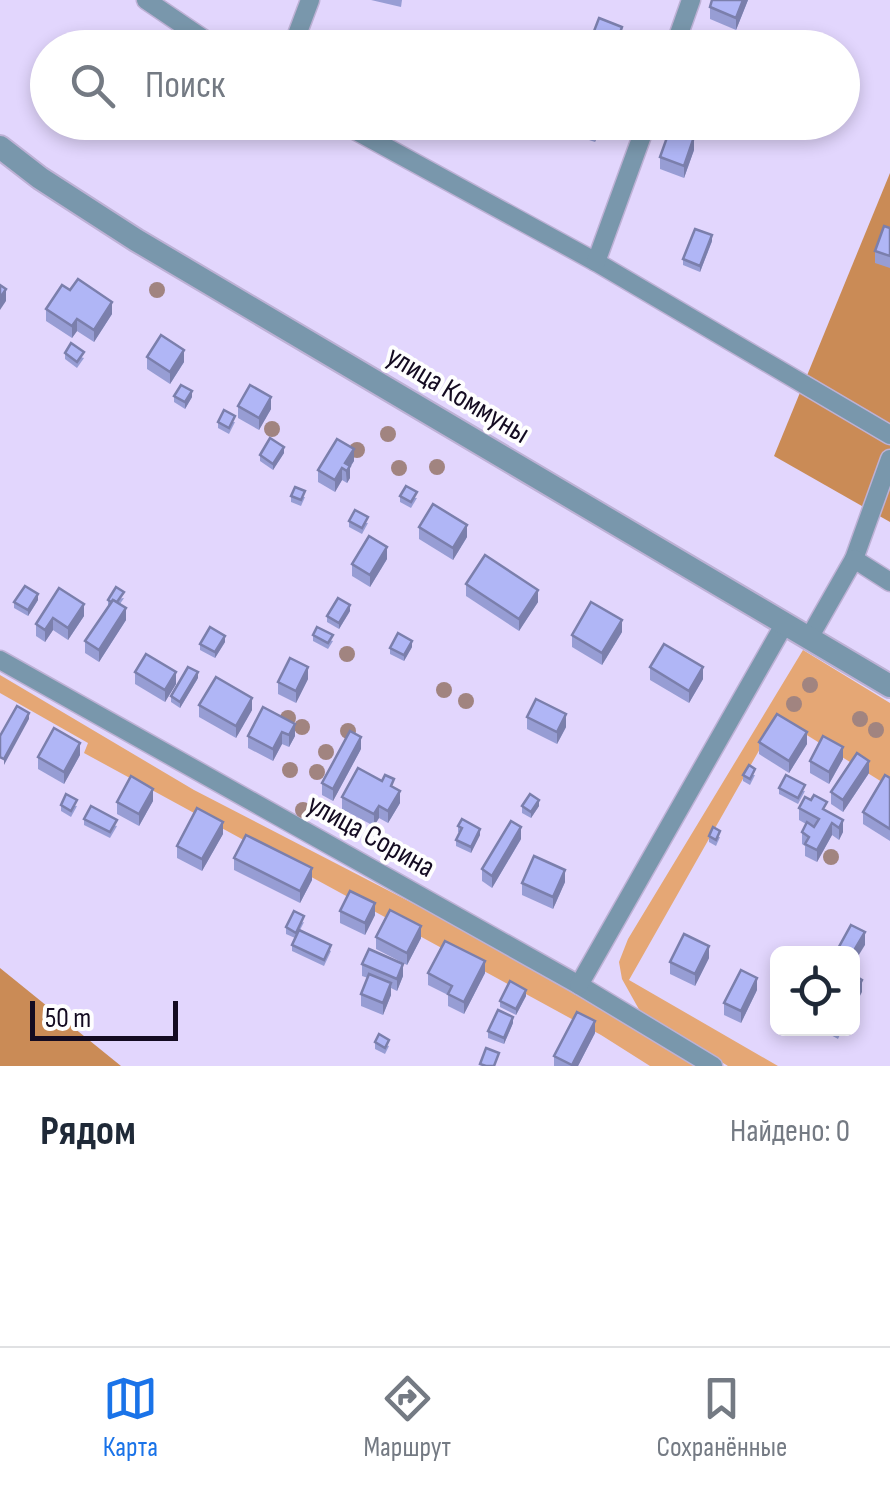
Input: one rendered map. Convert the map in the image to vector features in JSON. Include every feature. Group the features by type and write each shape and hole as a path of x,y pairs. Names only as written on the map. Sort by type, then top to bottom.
{"street":[{"path":"146,0 190,30"},
{"path":"299,30 310,0"},
{"path":"681,30 692,0"},
{"path":"373,140 596,262 890,435"},
{"path":"596,262 640,140"},
{"name":"улица Коммуны","path":"0,147 40,178 136,240 890,686"},
{"path":"810,638 854,559 890,459"},
{"path":"854,559 890,582"},
{"path":"580,984 785,623"},
{"name":"улица Сорина","path":"0,660 580,984 713,1066"}],"shaded area":[{"path":"890,173 890,522 774,456"},
{"path":"803,650 890,703 890,787 778,717 629,980 778,1066 728,1066 641,1013 622,979 619,962 628,939"},
{"path":"0,675 194,790 480,938 696,1066 650,1066 601,1035 84,753 88,743 0,693"},
{"path":"0,968 121,1066 0,1066"}],"building":[{"path":"712,0 743,0 736,18 710,7"},
{"path":"599,18 622,27 621,30 594,30"},
{"path":"666,140 693,140 684,166 660,157"},
{"path":"884,226 890,228 890,256 875,251"},
{"path":"695,229 712,235 700,266 683,259"},
{"path":"78,279 112,302 94,330 77,319 72,326 46,309 62,285 70,290"},
{"path":"161,335 184,350 170,372 147,357"},
{"path":"71,343 84,352 77,362 65,353"},
{"path":"181,385 192,391 185,402 174,396"},
{"path":"250,385 271,397 259,418 238,406"},
{"path":"224,410 235,416 229,428 218,422"},
{"path":"270,438 284,447 273,464 260,455"},
{"path":"337,439 354,449 345,463 350,466 347,471 342,468 335,480 318,470"},
{"path":"406,486 417,492 411,502 400,496"},
{"path":"295,487 305,491 301,500 291,496"},
{"path":"433,504 467,525 453,548 419,527"},
{"path":"355,510 368,517 362,528 349,521"},
{"path":"369,536 387,547 370,575 352,564"},
{"path":"485,555 538,590 519,619 466,584"},
{"path":"25,586 38,594 28,610 14,602"},
{"path":"116,587 124,592 117,602 111,602 108,600"},
{"path":"59,588 84,604 68,628 53,618 45,630 36,624"},
{"path":"338,598 350,605 339,623 327,616"},
{"path":"113,600 126,608 99,650 85,641"},
{"path":"591,602 622,620 602,653 572,635"},
{"path":"210,627 225,636 215,652 200,644"},
{"path":"317,627 333,635 328,643 313,635"},
{"path":"398,633 412,641 404,655 390,648"},
{"path":"664,644 703,667 689,691 650,667"},
{"path":"146,654 176,672 165,690 135,672"},
{"path":"290,658 308,667 296,691 278,682"},
{"path":"188,667 198,672 180,702 171,696"},
{"path":"216,677 252,698 236,726 199,705"},
{"path":"536,699 566,714 557,732 527,717"},
{"path":"17,706 29,713 4,759 0,757 0,736"},
{"path":"263,707 295,724 289,735 282,732 273,749 248,736"},
{"path":"777,714 807,732 789,761 759,742"},
{"path":"54,728 80,743 64,772 38,757"},
{"path":"350,731 361,737 333,789 322,783"},
{"path":"823,736 843,747 829,772 810,761"},
{"path":"857,753 869,761 843,800 831,792"},
{"path":"749,765 755,769 750,779 743,775"},
{"path":"358,768 382,781 385,775 394,779 391,786 400,791 388,811 379,806 374,814 342,797"},
{"path":"786,775 805,785 798,798 779,788"},
{"path":"885,775 890,778 890,829 863,812"},
{"path":"131,776 153,789 139,814 117,802"},
{"path":"66,794 77,800 71,811 61,805"},
{"path":"530,794 539,800 531,812 522,806"},
{"path":"814,795 827,802 823,809 843,820 839,828 832,823 817,850 805,844 809,837 802,832 807,822 814,827 819,819 799,808 805,797 811,800"},
{"path":"91,806 117,820 110,832 84,819"},
{"path":"197,808 223,822 202,859 177,846"},
{"path":"462,819 480,829 471,847 456,840"},
{"path":"511,821 521,827 492,876 482,869"},
{"path":"713,827 720,831 716,840 709,836"},
{"path":"246,835 312,868 300,891 234,858"},
{"path":"534,856 565,870 553,897 522,883"},
{"path":"350,891 375,903 365,923 340,911"},
{"path":"390,910 421,926 407,953 376,937"},
{"path":"294,911 304,916 296,933 286,927"},
{"path":"851,925 865,932 857,946 839,946"},
{"path":"299,930 331,945 324,960 292,945"},
{"path":"684,934 709,946 695,974 670,962"},
{"path":"445,941 485,961 464,1002 448,994 452,986 428,973"},
{"path":"369,949 403,964 397,979 362,964"},
{"path":"741,970 757,978 741,1011 724,1003"},
{"path":"369,974 391,983 383,1003 361,994"},
{"path":"510,981 526,990 516,1009 500,1001"},
{"path":"498,1010 513,1017 504,1038 488,1031"},
{"path":"577,1012 595,1021 572,1065 554,1056"},
{"path":"379,1034 389,1040 385,1048 375,1042"},
{"path":"486,1048 499,1053 494,1066 480,1064"}]}
